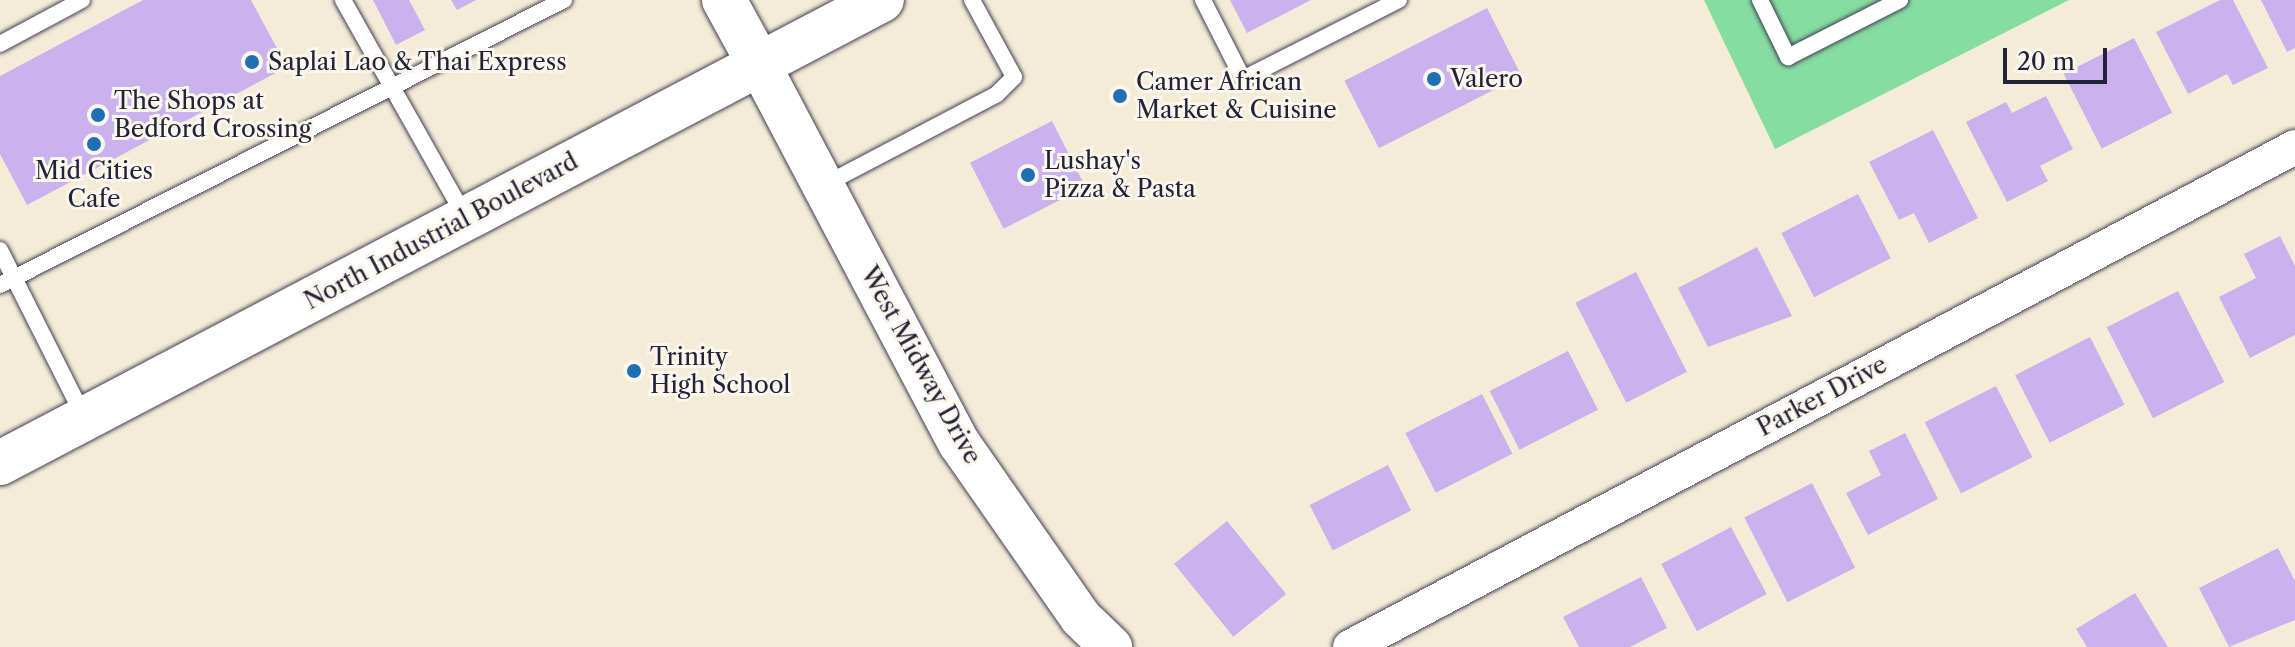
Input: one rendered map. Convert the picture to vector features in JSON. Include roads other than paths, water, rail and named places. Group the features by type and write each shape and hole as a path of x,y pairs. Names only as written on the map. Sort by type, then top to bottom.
{"main road":[{"path":"724,0 759,64"},
{"name":"North Industrial Boulevard","path":"0,463 882,0"}],"street":[{"name":"West Midway Drive","path":"759,64 959,443 1081,618 1111,647"},
{"name":"Parker Drive","path":"1350,647 2295,147"}],"lane":[{"path":"0,44 82,0"},
{"path":"343,0 466,218"},
{"path":"6,282 389,83 564,0"},
{"path":"824,185 997,94 1014,77 972,0"},
{"path":"1203,0 1243,79 1399,0"},
{"path":"1760,0 1788,57 1900,0"},
{"path":"0,250 6,282 85,419"}],"place":[{"name":"Saplai Lao & Thai Express","path":"252,62"},
{"name":"Valero","path":"1434,79"},
{"name":"Camer African Market & Cuisine","path":"1120,96"},
{"name":"The Shops at Bedford Crossing","path":"98,115"},
{"name":"Mid Cities Cafe","path":"94,144"},
{"name":"Lushay's Pizza & Pasta","path":"1028,175"},
{"name":"Trinity High School","path":"634,371"}]}
